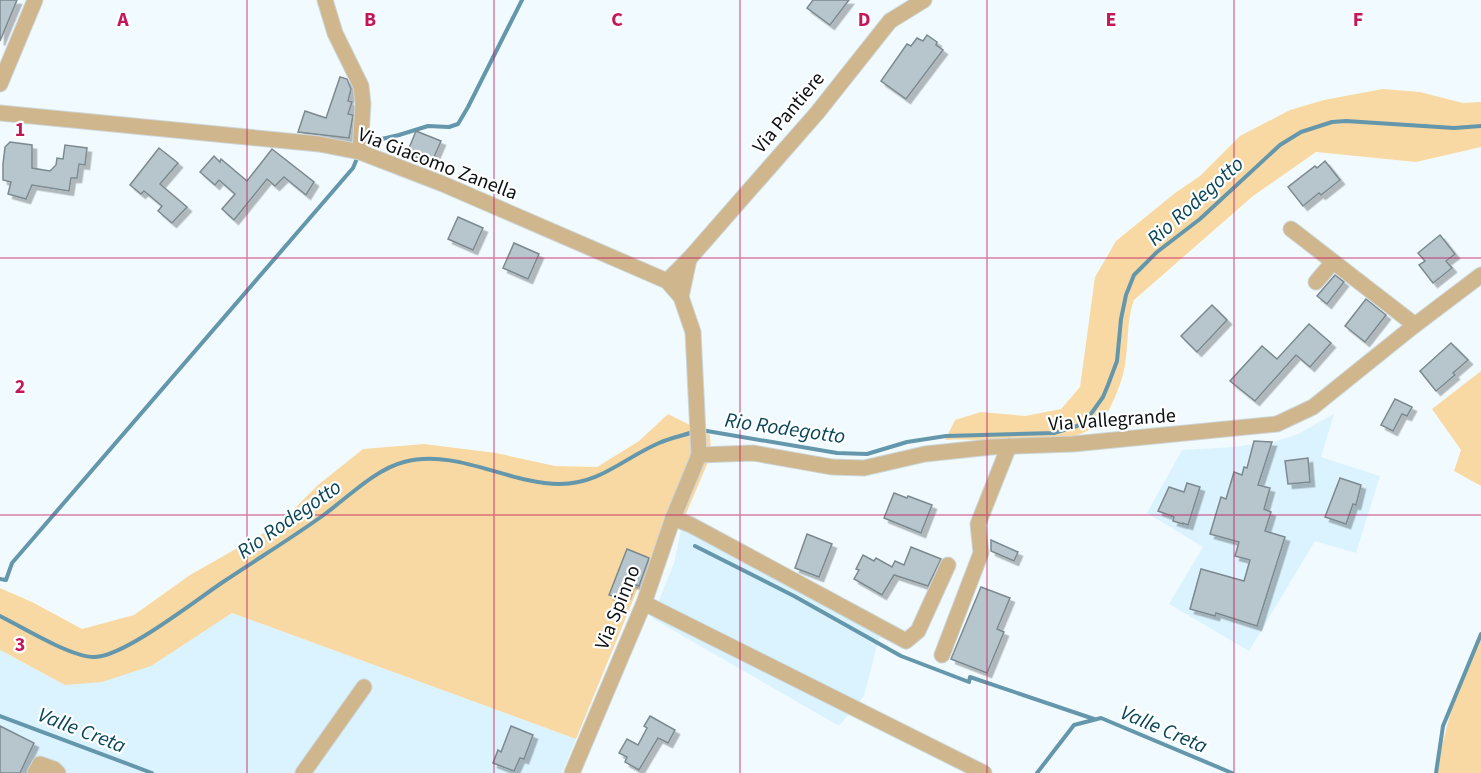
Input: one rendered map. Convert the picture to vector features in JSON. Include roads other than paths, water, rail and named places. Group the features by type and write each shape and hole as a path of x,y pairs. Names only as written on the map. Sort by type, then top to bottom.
{"street":[{"path":"0,84 35,0"},
{"path":"325,0 335,33 361,86 363,104 360,152"},
{"name":"Via Pantiere","path":"667,281 817,113 890,21 924,0"},
{"name":"Via Giacomo Zanella","path":"0,113 319,144 360,152 443,184 667,281 681,297 693,332 699,455"},
{"path":"1291,229 1414,325"},
{"name":"Via Pantiere","path":"681,297 689,259"},
{"path":"1316,282 1334,262"},
{"name":"Via Vallegrande","path":"699,455 753,453 832,467 864,468 926,454 1010,446 1073,444 1276,424 1313,407 1414,325 1481,275"},
{"path":"942,655 981,553 978,524 1010,446"},
{"name":"Via Spinno","path":"572,773 644,603 673,518 699,455"},
{"path":"673,518 691,525 906,641 918,631 948,565"},
{"path":"644,603 984,773"},
{"path":"303,773 364,687"},
{"path":"35,773 40,764 58,773"}],"waterway":[{"path":"365,146 373,141 428,126 449,127 458,124 522,0"},
{"name":"Rio Rodegotto","path":"701,430 837,453 867,454 907,442 946,436 1054,433 1077,426 1088,418 1103,397 1108,385 1117,361 1121,319 1126,295 1134,275 1157,252 1200,219 1280,145 1301,132 1332,122 1454,128 1481,126"},
{"path":"0,579 6,580 12,563 353,168 358,156"},
{"name":"Rio Rodegotto","path":"0,616 74,653 95,657 108,654 142,638 313,523 373,477 404,462 424,459 443,460 463,463 521,479 560,484 574,483 600,475 659,443 693,432"},
{"path":"695,546 794,596 901,656 969,682 970,677 1094,719"},
{"name":"Valle Creta","path":"1436,773 1443,726 1481,634"},
{"name":"Valle Creta","path":"0,716 152,773"},
{"name":"Valle Creta","path":"1037,773 1074,725 1101,718 1232,773"}]}
